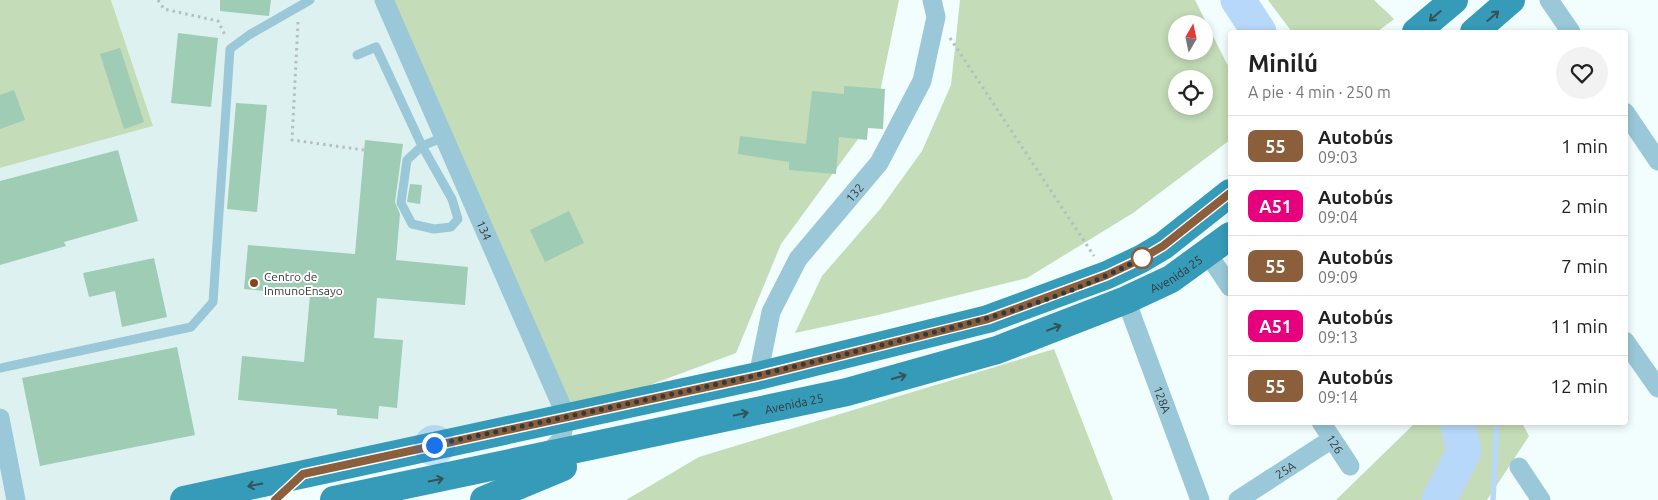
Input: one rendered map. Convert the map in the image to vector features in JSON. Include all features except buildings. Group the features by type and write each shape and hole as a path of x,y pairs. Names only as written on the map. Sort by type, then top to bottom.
{"main road":[{"path":"1418,30 1454,0"},
{"path":"1476,30 1512,0"},
{"path":"184,500 758,376 988,319 1107,275 1163,246 1228,195"},
{"name":"Avenida 25","path":"334,500 847,392 997,350 1126,300 1171,279 1228,238"},
{"path":"484,500 545,472 694,424"},
{"path":"275,500 303,474"}],"street":[{"name":"134","path":"384,0 566,416"},
{"path":"1549,0 1570,30"},
{"name":"132","path":"758,376 771,312 798,259 879,163 922,82 934,8"},
{"path":"1628,116 1658,161"},
{"path":"1208,254 1228,284"},
{"name":"128A","path":"1126,300 1200,500"},
{"path":"1628,345 1658,388"},
{"path":"544,457 561,440 566,416"},
{"path":"0,418 16,500"},
{"name":"126","path":"1323,425 1350,466"},
{"name":"25A","path":"1238,500 1332,439"},
{"path":"1519,467 1541,500"}],"lane":[{"path":"0,368 191,327 213,302 230,49 249,35 310,0"},
{"path":"357,55 376,47 422,146 452,199 458,219 451,227 434,229 412,224 401,203 407,160 422,146 444,137"}],"path":[{"path":"158,0 164,9 218,21 230,49"},
{"path":"299,6 292,140 364,150"},
{"path":"934,8 1107,275"}],"shaded area":[{"name":"Centro de InmunoEnsayo","path":"111,0 384,0 566,416 184,500 0,500 0,168 153,126"}],"green space":[{"path":"0,0 111,0 153,126 0,168"},
{"path":"383,0 899,0 875,116 781,244 736,353 566,416"},
{"path":"960,0 1195,0 1202,15 1168,15 1168,60 1213,60 1213,36 1228,66 1228,142 1133,213 1027,278 878,315 795,333 822,276 881,208 922,151 951,85"},
{"path":"1268,0 1374,0 1394,19 1380,30 1290,30"},
{"path":"1054,349 1113,500 626,500 699,457"},
{"path":"1413,425 1523,425 1529,436 1487,500 1336,500"}],"waterway":[{"path":"1238,0 1258,30"},
{"path":"1439,500 1464,451 1458,425"},
{"path":"1493,500 1497,425"}],"bus line":[{"name":"55","path":"275,500 303,474 758,376 988,319 1107,275 1141,259 1163,246 1228,195"}],"place":[{"name":"Centro de InmunoEnsayo","path":"254,283"}],"route":[{"path":"434,445 758,376 988,319 1107,275 1142,258"}]}
